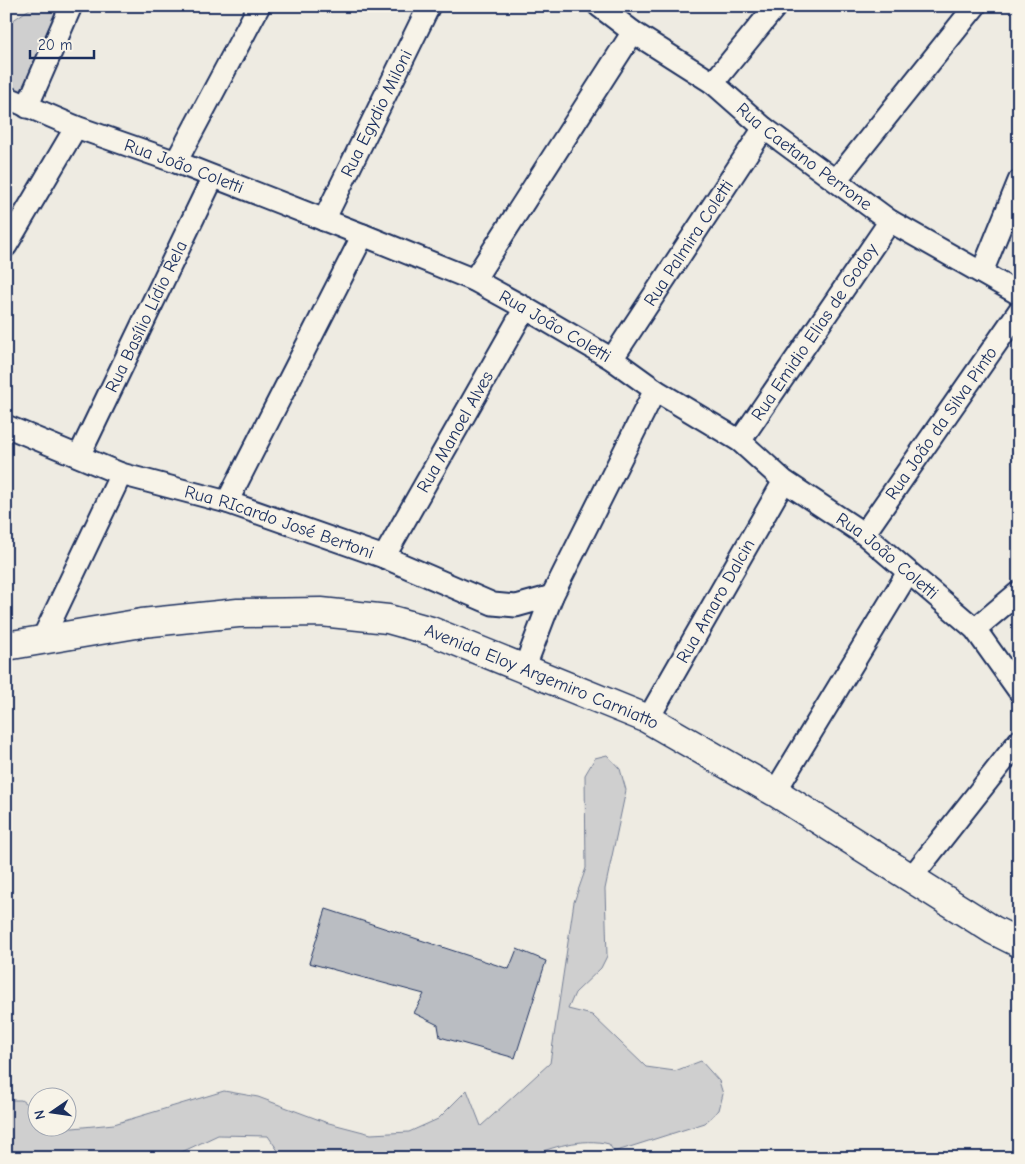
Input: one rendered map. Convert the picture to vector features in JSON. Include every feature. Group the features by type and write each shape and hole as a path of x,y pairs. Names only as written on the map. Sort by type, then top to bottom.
{"street":[{"path":"27,107 71,6"},
{"path":"176,162 259,6"},
{"name":"Rua Egydio Miloni","path":"324,220 429,6"},
{"name":"Rua Caetano Perrone","path":"599,6 632,32 713,83 764,128 890,221 1019,294"},
{"path":"713,83 776,6"},
{"path":"836,180 975,6"},
{"path":"474,280 632,32"},
{"name":"Rua João Coletti","path":"6,97 76,128 176,162 474,280 612,359 655,390 740,441 784,481 864,534 907,574 975,629 1019,691"},
{"path":"6,246 76,128"},
{"name":"Rua Palmira Coletti","path":"612,359 764,128"},
{"name":"Rua Basílio Lídio Rela","path":"79,456 212,176"},
{"path":"982,272 1019,181"},
{"name":"Rua Emidio Elias de Godoy","path":"740,441 890,221"},
{"path":"226,502 363,235"},
{"name":"Rua Manoel Alves","path":"384,557 525,308"},
{"name":"Rua João da Silva Pinto","path":"864,534 1019,310"},
{"path":"524,669 552,596 655,390"},
{"name":"Rua RIcardo José Bertoni","path":"6,426 121,474 226,502 384,557 492,604 516,606 552,596"},
{"path":"42,640 121,474"},
{"name":"Rua Amaro Dalcin","path":"648,720 784,481"},
{"path":"776,792 907,574"},
{"path":"975,629 1019,592"},
{"name":"Avenida Eloy Argemiro Carniatto","path":"6,646 142,623 238,613 321,612 388,619 422,628 648,720 776,792 993,930 1019,943"},
{"path":"911,878 1019,741"}],"shaded area":[{"path":"34,6 58,6 21,92 6,84 6,25"},
{"path":"607,755 620,769 626,790 605,889 607,956 601,968 575,993 568,1009 592,1015 646,1067 675,1071 701,1061 719,1081 723,1094 719,1110 705,1123 614,1152 609,1144 578,1142 546,1150 527,1158 283,1158 268,1136 218,1135 169,1158 6,1158 6,1100 21,1100 28,1105 28,1136 78,1136 78,1128 114,1124 224,1091 258,1097 325,1122 371,1134 409,1132 438,1119 467,1090 481,1126 550,1063 574,902 586,868 585,775 595,758"}],"building":[{"path":"326,909 509,969 517,949 546,961 515,1058 440,1037 438,1025 414,1013 424,994 309,963"}]}
